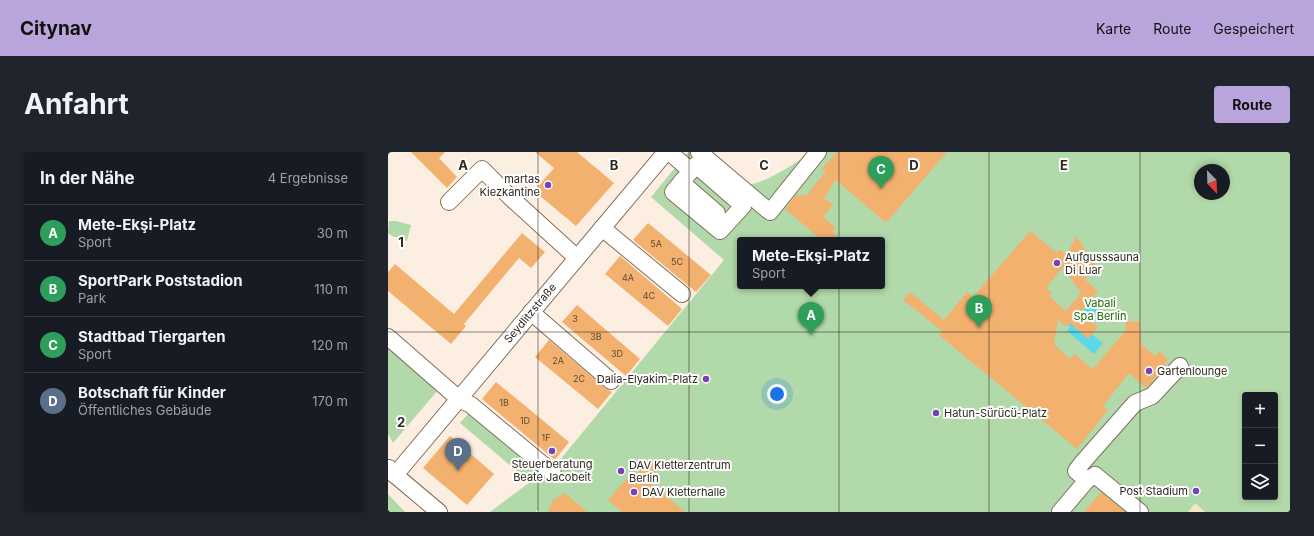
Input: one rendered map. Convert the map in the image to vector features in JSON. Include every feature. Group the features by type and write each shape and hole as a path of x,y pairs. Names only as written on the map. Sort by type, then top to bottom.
{"street":[{"name":"Seydlitzstraße","path":"392,471 459,399 666,152"},
{"path":"669,152 686,176 717,213"},
{"path":"698,152 770,212 818,152"},
{"path":"449,202 482,169 510,197 577,258"},
{"path":"602,228 682,294"},
{"path":"531,312 611,381"},
{"path":"388,337 459,399 471,405 553,473"},
{"path":"1087,480 1076,471 1079,467 1135,403 1152,396 1180,366"},
{"path":"392,471 439,512"},
{"path":"1060,512 1087,480 1095,475 1140,512"}],"green space":[{"name":"Vabali Spa Berlin","path":"688,152 706,152 744,182 750,184 773,176 799,161 811,152 1290,152 1290,512 540,512 537,510 535,512 490,512 530,482 460,423 478,403 555,466 724,260 651,197"},
{"path":"389,221 396,221 411,225 407,241 392,236 388,233"},
{"path":"388,346 438,390 393,443 388,434"},
{"path":"388,494 405,512 388,512"}],"sand":[{"path":"1195,503 1205,512 1188,512"}],"water":[{"path":"1090,303 1101,313 1098,317 1094,314 1083,327 1103,343 1094,354 1067,331 1070,327 1068,325 1071,322 1073,324"}],"building":[{"path":"411,152 445,152 439,158 457,177 447,188"},
{"path":"535,152 577,152 614,183 576,226 534,191 554,168"},
{"path":"837,152 947,152 886,223 836,180 824,198 833,205 823,217 836,228 832,232 838,237 818,237 785,209 797,194 800,197 803,194 806,196 826,171 822,169"},
{"path":"648,223 711,275 696,292 633,240"},
{"path":"1030,231 1057,253 1060,249 1067,255 1076,236 1099,270 1084,279 1098,291 1080,313 1098,327 1088,339 1070,323 1067,327 1058,320 1054,344 1070,359 1075,354 1093,369 1126,330 1125,322 1140,321 1141,344 1155,356 1159,351 1168,359 1165,363 1166,365 1146,388 1129,373 1103,406 1108,410 1077,449 939,335 942,331 903,300 910,292 944,320 967,292 973,297","holes":["1063,267 1081,293 1066,311 1049,296 1052,293 1046,288"]},
{"path":"522,233 545,252 531,268 519,258 464,324 466,326 451,344 388,291 388,272 395,264 454,314"},
{"path":"620,256 682,309 668,326 605,274"},
{"path":"577,305 640,359 626,376 562,322"},
{"path":"549,340 605,388 612,392 598,409 535,357"},
{"path":"496,382 569,442 555,460 482,399"},
{"path":"450,436 494,474 467,505 423,468"},
{"name":"DAV Kletterhalle","path":"649,460 658,467 647,480 685,512 622,512 608,500 634,470 638,473"},
{"path":"1101,492 1125,512 1084,512"},
{"path":"565,493 587,512 548,512 552,501"}],"place":[{"name":"martas Kiezkantine","path":"548,185"},
{"name":"Stadtbad Tiergarten","path":"881,189"},
{"name":"Aufgusssauna Di Luar","path":"1057,263"},
{"name":"SportPark Poststadion","path":"979,328"},
{"name":"Mete-Ekşi-Platz","path":"811,335"},
{"name":"Gartenlounge","path":"1149,371"},
{"name":"Dalia-Elyakim-Platz","path":"706,379"},
{"name":"Hatun-Sürücü-Platz","path":"936,413"},
{"name":"Steuerberatung Beate Jacobeit","path":"552,451"},
{"name":"Botschaft für Kinder","path":"458,471"},
{"name":"DAV Kletterzentrum Berlin","path":"621,471"},
{"name":"Post Stadium","path":"1196,491"},
{"name":"DAV Kletterhalle","path":"634,492"}]}
